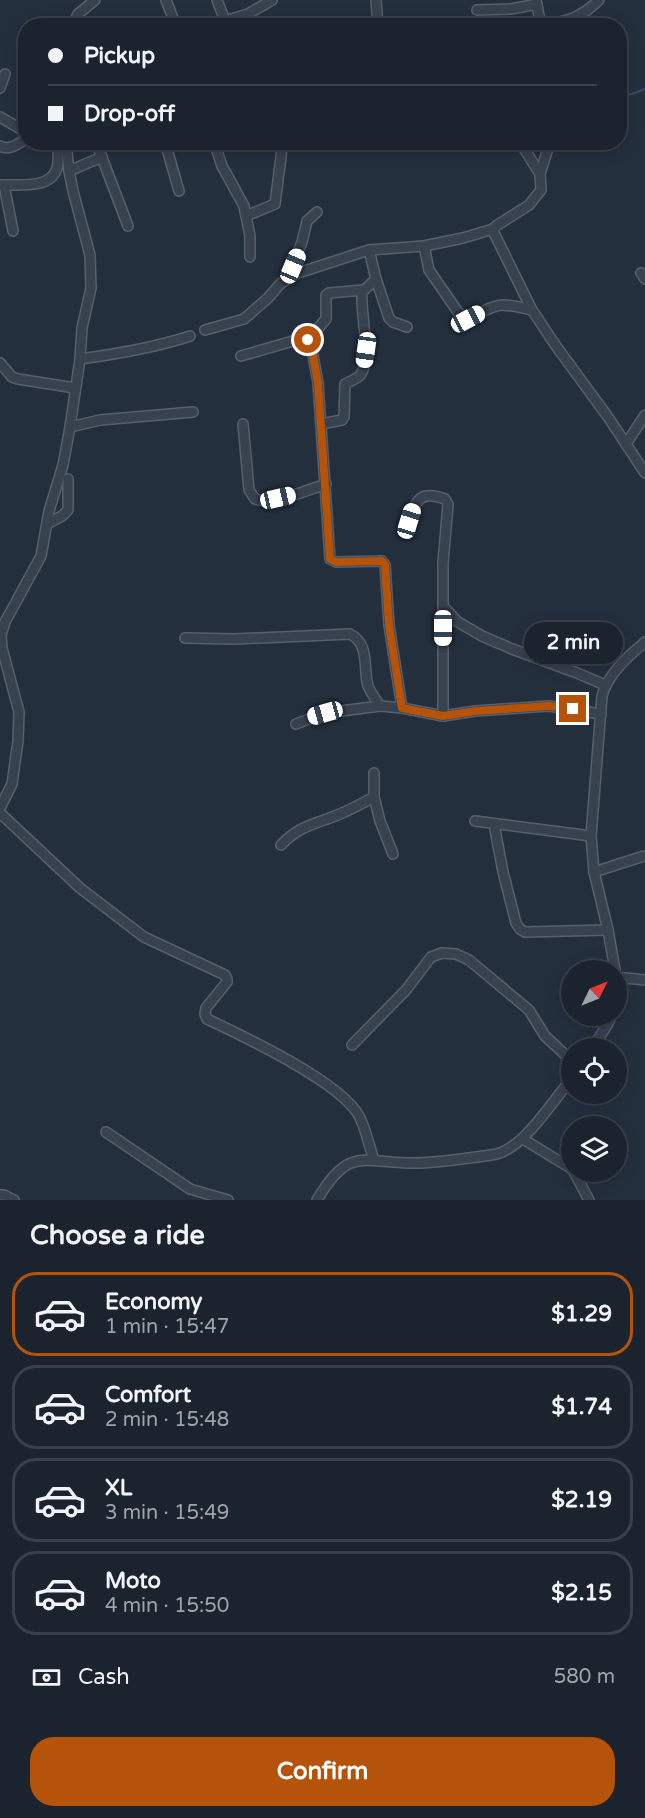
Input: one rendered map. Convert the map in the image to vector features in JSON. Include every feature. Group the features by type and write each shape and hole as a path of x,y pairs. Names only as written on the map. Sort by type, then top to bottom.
{"street":[{"path":"76,18 95,0"},
{"path":"166,0 173,18"},
{"path":"217,0 224,18"},
{"path":"238,18 272,0"},
{"path":"376,0 377,18"},
{"path":"575,18 599,0"},
{"path":"477,10 511,9 536,2 541,18"},
{"path":"0,88 5,74"},
{"path":"0,117 18,127"},
{"path":"0,146 10,148 18,144"},
{"path":"13,231 2,185 15,186 47,181 56,172 61,150"},
{"path":"0,808 12,784 18,741 19,712 2,648 1,635 5,622 41,556 49,511 63,465 80,359 82,328 91,288 90,255 64,150"},
{"path":"99,150 128,226"},
{"path":"167,150 179,191"},
{"path":"217,150 222,166 241,198 250,236 250,257"},
{"path":"246,216 275,204 282,150"},
{"path":"525,150 540,174"},
{"path":"205,330 244,319 288,278 369,250 424,246 493,229 529,205 537,196 541,190 540,174 548,150"},
{"path":"69,171 102,157"},
{"path":"288,278 299,251 307,221 317,212"},
{"path":"493,229 532,310 645,473"},
{"path":"424,246 429,270 465,319 498,304 532,310"},
{"path":"369,250 389,318 407,327"},
{"path":"321,424 342,420 345,384 363,372 366,350 361,296 363,290 376,279"},
{"path":"308,340 326,319 326,295 363,290"},
{"path":"80,359 167,344 190,336"},
{"path":"241,356 300,339 308,340"},
{"path":"308,340 311,344 318,383 330,559 336,562 382,561 385,565 389,625 402,708"},
{"path":"1,368 18,379 75,388"},
{"path":"70,427 100,420 192,412"},
{"path":"626,444 645,415"},
{"path":"243,424 249,490 255,499 260,501 278,498 326,484"},
{"path":"47,524 68,510 68,479"},
{"path":"409,521 413,509 422,496 438,496 448,504 442,563 443,716"},
{"path":"442,606 458,622 482,636 605,685"},
{"path":"185,638 235,639 350,634 355,636 364,652 369,688 380,706"},
{"path":"613,960 594,872 591,836 602,696 605,685 617,669 645,642"},
{"path":"296,724 325,713 380,706 443,716 476,711 549,706 601,714"},
{"path":"374,773 374,797 380,821 393,854"},
{"path":"281,844 291,834 302,828 340,814 374,797"},
{"path":"0,813 80,888 144,937 225,975 227,982 206,1008 207,1019 288,1060 345,1099 358,1115 374,1160"},
{"path":"474,821 591,836"},
{"path":"494,824 502,872 516,923 520,929 525,932 542,933 608,930"},
{"path":"594,872 645,855"},
{"path":"352,1045 406,990 431,957 442,953 456,954 469,960 529,1010 545,1036 561,1051"},
{"path":"627,978 645,980"},
{"path":"317,1200 325,1186 344,1167 356,1161 419,1163 497,1154 508,1150 523,1139 561,1092"},
{"path":"106,1132 190,1189 228,1200"},
{"path":"523,1139 561,1163"},
{"path":"579,1182 589,1200"},
{"path":"0,1195 14,1200"}],"waterway":[{"path":"627,95 645,89"}],"route":[{"path":"308,340 311,344 318,383 330,559 333,562 384,562 389,625 402,708 443,716 476,711 549,706 573,709"}]}
